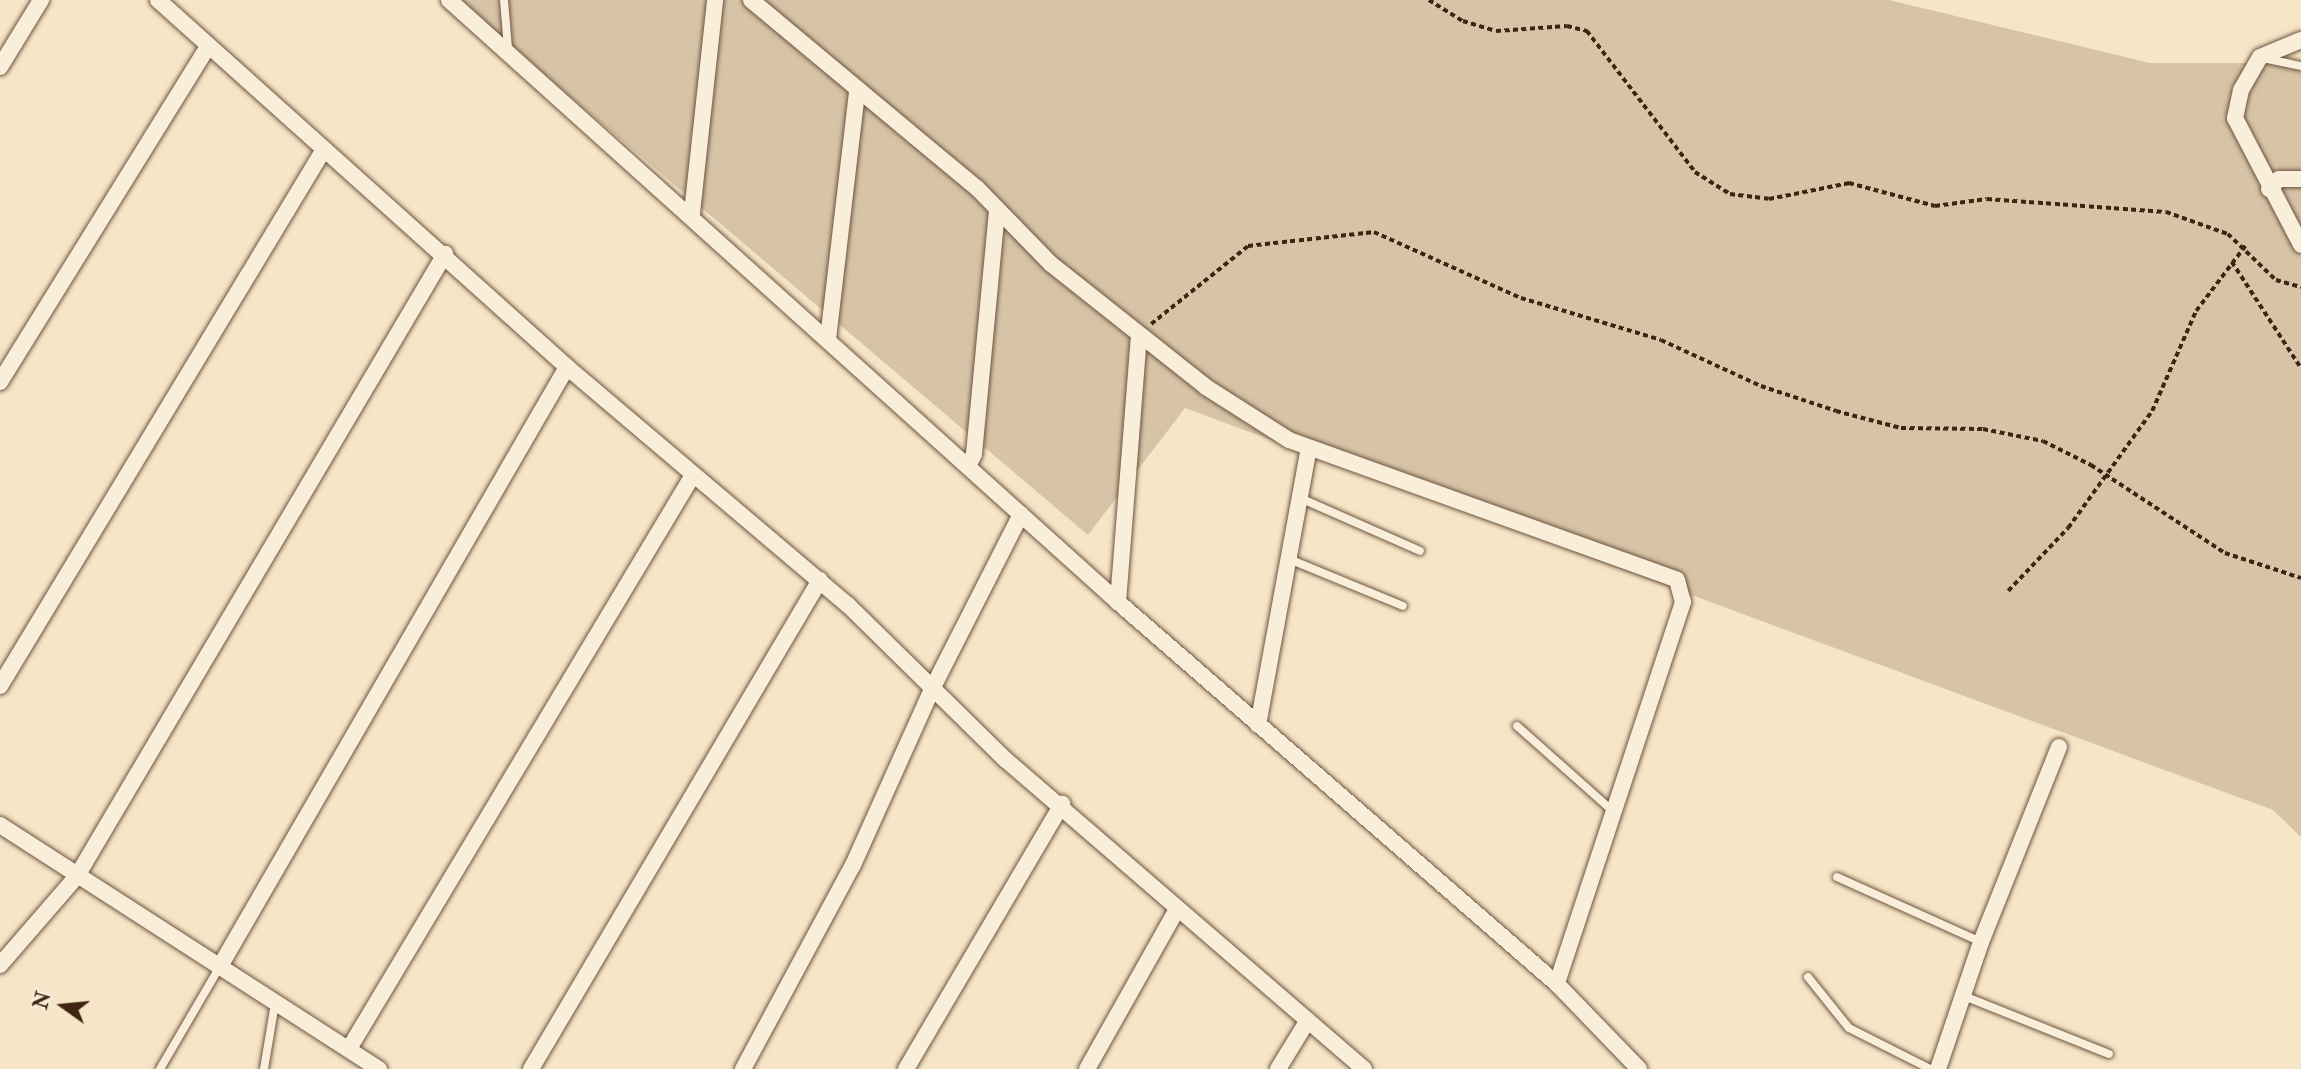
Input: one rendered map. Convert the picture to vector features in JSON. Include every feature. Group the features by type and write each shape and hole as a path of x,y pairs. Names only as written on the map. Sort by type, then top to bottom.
{"street":[{"path":"0,67 41,0"},
{"path":"158,0 323,151 445,254 567,367 820,580 1006,760 1062,804 1177,909 1364,1069"},
{"path":"449,0 508,49 692,214 1118,602 1557,984 1639,1069"},
{"path":"692,214 715,0"},
{"path":"751,0 997,209 1051,264 1206,387 1309,448 1677,580 1683,602 1557,984"},
{"path":"2301,40 2260,57 2241,90 2235,118 2269,189 2301,245"},
{"path":"0,382 208,46"},
{"path":"828,338 857,92"},
{"path":"0,686 323,151"},
{"path":"2269,189 2279,179 2301,179"},
{"path":"968,466 974,454 997,209"},
{"path":"0,965 77,876 445,254"},
{"path":"1118,602 1139,335"},
{"path":"219,968 567,367"},
{"path":"1258,724 1309,448"},
{"path":"350,1047 693,475"},
{"path":"743,1069 853,865 932,688 1021,514"},
{"path":"531,1069 820,580"},
{"path":"1938,1069 1981,942 2059,747"},
{"path":"906,1069 1062,804"},
{"path":"0,825 219,968 350,1047 379,1069"},
{"path":"1087,1069 1177,909"},
{"path":"1278,1069 1308,1020"}],"lane":[{"path":"505,0 508,49"},
{"path":"2260,57 2301,66"},
{"path":"1300,498 1420,551"},
{"path":"1289,559 1403,606"},
{"path":"1517,726 1615,813"},
{"path":"1837,877 1981,942"},
{"path":"160,1069 219,968"},
{"path":"1808,977 1849,1028 1930,1069"},
{"path":"1964,996 2109,1054"},
{"path":"264,1069 276,1000"}],"path":[{"path":"1429,0 1463,21 1496,31 1567,26 1587,31 1695,172 1730,194 1769,199 1849,183 1935,206 1987,199 2033,206 2118,206 2188,217 2246,245 2276,280 2301,287"},
{"path":"1139,335 1248,246 1374,232 1497,289 1661,340 1796,399 1889,426 2025,436 2061,449 2225,552 2301,578"},
{"path":"2008,591 2068,528 2152,411 2196,311 2246,245"},
{"path":"2232,262 2301,368"}],"shaded area":[{"path":"456,0 1889,0 2150,63 2301,63 2301,837 2273,810 1185,408 1088,535"}]}
